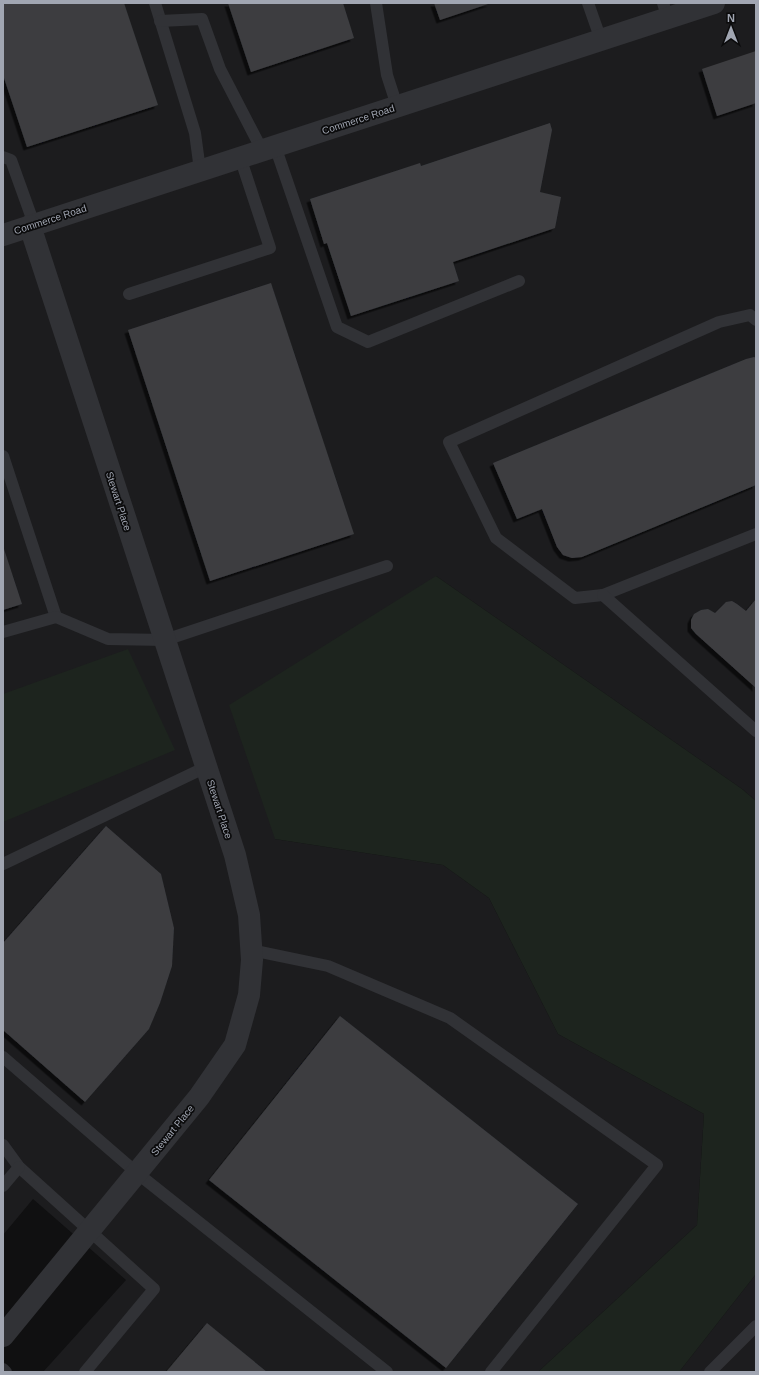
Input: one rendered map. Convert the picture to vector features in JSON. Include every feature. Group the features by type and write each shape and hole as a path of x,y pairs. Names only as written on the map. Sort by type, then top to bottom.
{"street":[{"name":"Commerce Road","path":"3,235 600,40 666,10 714,3"},
{"name":"Stewart Place","path":"3,1336 199,1097 235,1045 249,995 252,960 249,915 235,855 32,225"}],"lane":[{"path":"155,3 195,133 200,170"},
{"path":"376,3 387,75 397,106"},
{"path":"588,3 600,40"},
{"path":"160,21 202,19 220,69 269,148 336,327 368,342 519,281"},
{"path":"3,157 11,160 32,225"},
{"path":"129,294 270,248 240,157"},
{"path":"756,320 750,315 719,322 449,442 496,538 575,598 603,595 756,534"},
{"path":"3,456 56,616"},
{"path":"3,632 56,616 108,639 165,640 387,566"},
{"path":"603,595 756,731"},
{"path":"3,864 206,767"},
{"path":"251,950 328,966 450,1018 657,1165 490,1372"},
{"path":"3,1058 137,1173 387,1372"},
{"path":"3,1145 19,1168 90,1230 154,1289 85,1372"},
{"path":"3,1186 19,1168"},
{"path":"710,1372 756,1326"},
{"path":"3,1369 6,1372"}],"shaded area":[{"path":"3,3 756,3 756,801 742,789 436,576 275,839 443,865 489,898 558,1034 704,1114 697,1225 538,1372 43,1372 126,1280 33,1199 3,1235"},
{"path":"436,576 742,789 756,801 756,1274 679,1372 538,1372 697,1225 704,1114 558,1034 489,898 443,865 275,839 229,705"},
{"path":"128,649 175,750 3,822 3,694"},
{"path":"756,1274 756,1372 679,1372"}],"building":[{"path":"3,3 124,3 158,105 27,147 3,75"},
{"path":"228,3 343,3 354,38 251,72"},
{"path":"434,3 491,3 440,20"},
{"path":"756,51 756,103 717,116 702,69"},
{"path":"550,123 552,130 540,192 561,197 555,228 453,262 459,281 351,316 327,243 324,244 310,199 420,163 421,166"},
{"path":"271,283 354,534 210,581 128,330"},
{"path":"754,357 756,358 756,485 582,557 572,558 563,555 557,547 542,509 517,519 493,463"},
{"path":"3,546 22,604 3,610"},
{"path":"756,599 756,688 696,634 691,628 691,620 694,614 701,610 708,609 715,613 726,602 732,601 746,611"},
{"path":"106,826 161,874 174,928 172,966 160,1003 149,1029 85,1102 3,1030 3,943"},
{"path":"340,1016 578,1204 446,1368 209,1180"},
{"path":"207,1323 267,1372 166,1372"}]}
